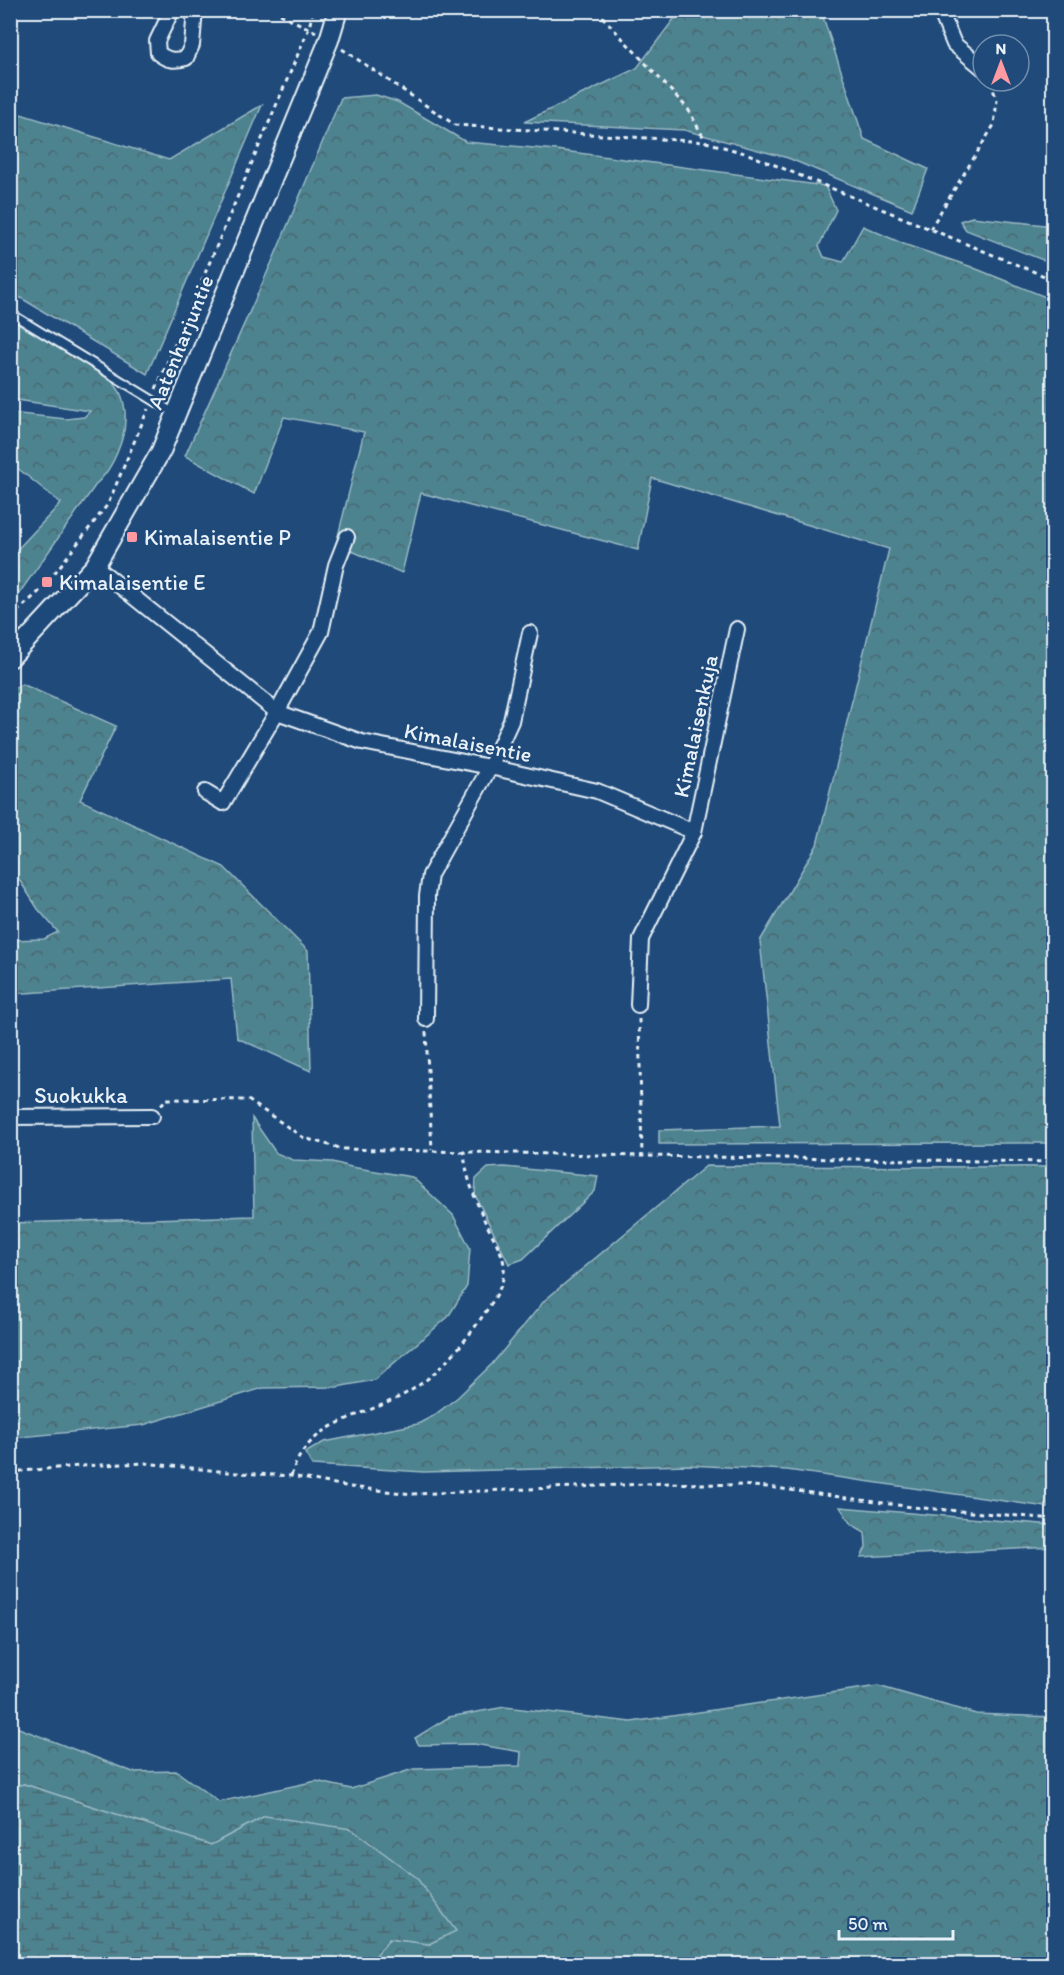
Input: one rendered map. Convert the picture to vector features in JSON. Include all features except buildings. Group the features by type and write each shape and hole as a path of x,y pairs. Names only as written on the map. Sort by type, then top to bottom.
{"street":[{"path":"172,10 157,41 158,53 165,59 175,60 186,58 192,45 195,10"},
{"name":"Aatenharjuntie","path":"10,658 95,566 161,451 329,40 338,10"},
{"path":"940,10 954,44 971,58"},
{"path":"205,792 223,803 277,712 321,632 336,565 346,537"},
{"name":"Kimalaisentie","path":"95,566 277,712 362,742 597,791 694,832"},
{"name":"Kimalaisenkuja","path":"694,832 737,629"},
{"path":"426,1019 426,896 430,875 490,767 511,721 530,633"},
{"path":"638,1005 641,939 694,832"},
{"name":"Suokukka","path":"10,1117 152,1116"}],"lane":[{"path":"10,313 177,414"}],"path":[{"path":"272,10 329,40 455,125 706,142 748,154 1053,280"},
{"path":"10,618 43,588 108,504 309,28 313,10"},
{"path":"596,10 688,109 706,142"},
{"path":"930,229 994,125 997,100 994,93"},
{"path":"638,1005 642,1156"},
{"path":"426,1019 432,1150"},
{"path":"152,1116 165,1099 248,1100 304,1138 343,1149 1053,1162"},
{"path":"291,1476 296,1459 320,1432 406,1393 427,1379 469,1335 501,1284 505,1268 503,1260 483,1217 466,1169 464,1151"},
{"path":"10,1472 145,1463 237,1473 291,1476 351,1487 413,1494 668,1483 747,1485 912,1507 1053,1519"}],"green space":[{"path":"680,11 821,11 864,139 928,169 912,210 788,158 684,130 524,122 637,68"},
{"path":"376,95 398,102 466,142 556,150 825,186 836,210 819,246 824,257 843,262 863,226 906,245 969,266 1053,300 1053,1143 659,1144 659,1130 780,1126 760,941 817,845 889,549 652,478 638,550 421,493 402,573 336,544 364,432 284,417 254,494 185,456 275,255 341,98"},
{"path":"262,105 147,374 11,292 11,111 169,160"},
{"path":"972,217 1053,226 1053,264 966,230 960,221"},
{"path":"11,320 82,359 107,377 120,392 124,405 125,426 122,439 109,468 11,605 11,556 61,503 11,463 11,413 66,419 84,417 90,411 11,399"},
{"path":"22,684 116,726 80,800 224,867 308,951 311,1071 237,1038 231,979 11,994 11,940 44,939 58,932 38,909 11,867 11,690"},
{"path":"252,1118 276,1153 293,1160 333,1162 412,1177 453,1215 470,1248 467,1286 448,1317 374,1380 337,1387 263,1388 143,1425 11,1438 11,1223 254,1216"},
{"path":"706,1166 1053,1167 1053,1508 787,1470 688,1465 424,1472 312,1465 305,1453 324,1442 418,1424 433,1416 458,1397 492,1364 545,1300"},
{"path":"504,1167 598,1176 595,1191 523,1259 509,1264 475,1195 476,1179 488,1168"},
{"path":"840,1507 1053,1525 1053,1547 861,1557 866,1547 865,1532 851,1524"},
{"path":"878,1686 976,1714 1053,1717 1053,1964 369,1964 389,1939 429,1944 265,1816 211,1845 24,1784 11,1787 11,1725 133,1772 176,1771 219,1802 316,1781 351,1789 413,1769 520,1766 521,1752 474,1744 419,1745 415,1738 449,1717 505,1707 631,1722"},
{"path":"24,1784 211,1845 265,1816 351,1829 416,1877 456,1931 429,1944 389,1939 369,1964 11,1964 11,1787"}],"place":[{"name":"Kimalaisentie P","path":"132,537"},
{"name":"Kimalaisentie E","path":"47,582"}]}
